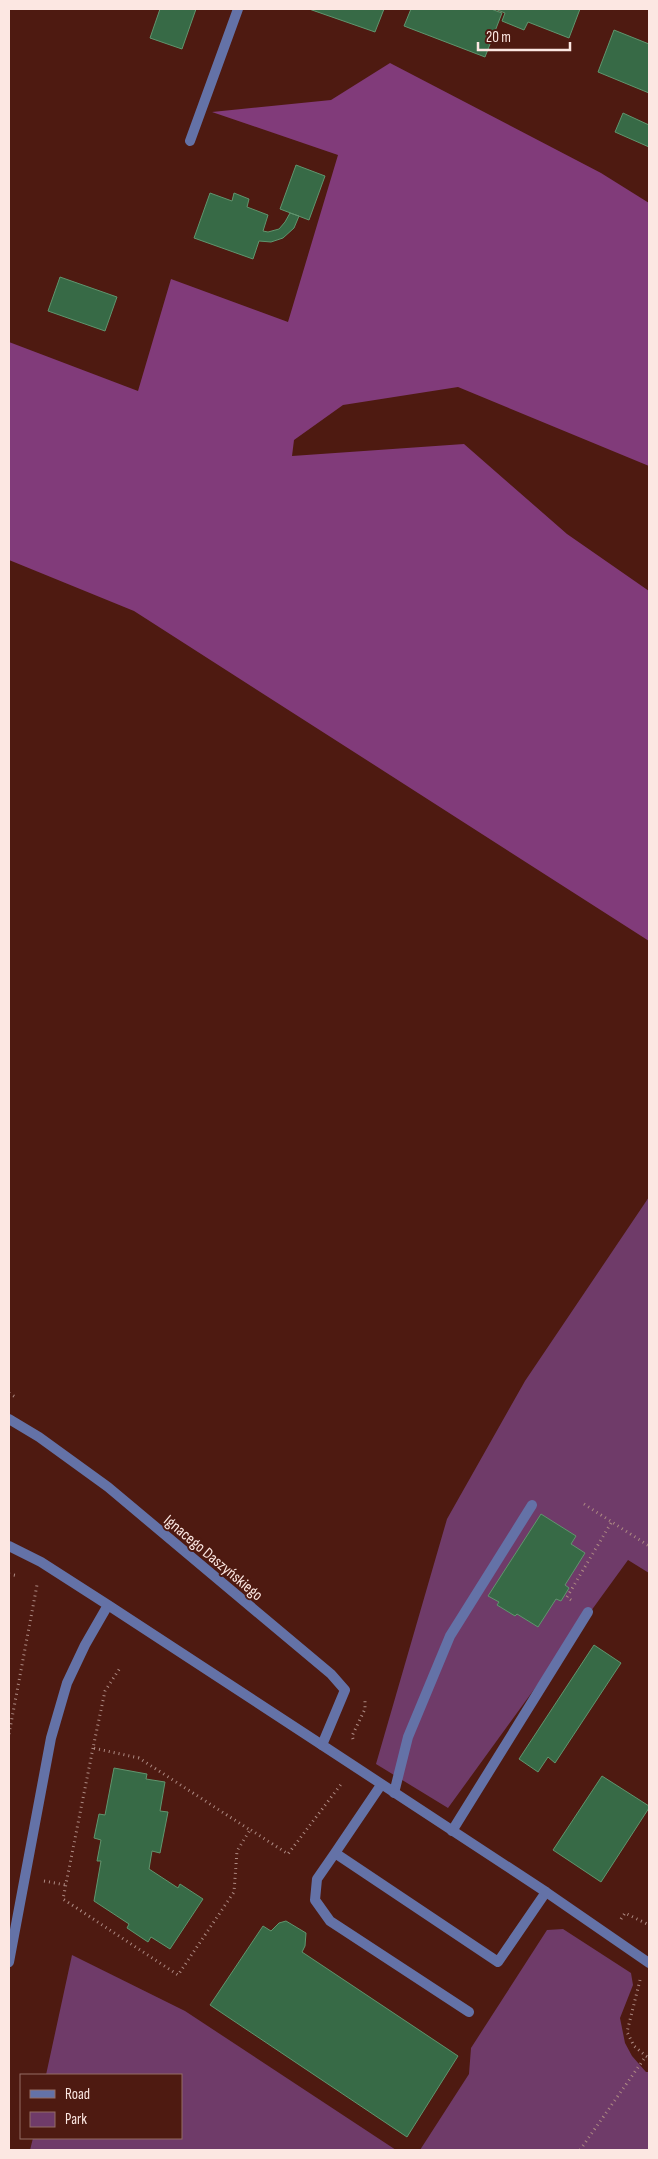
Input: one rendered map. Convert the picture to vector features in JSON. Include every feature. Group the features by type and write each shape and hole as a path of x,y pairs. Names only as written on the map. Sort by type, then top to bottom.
{"street":[{"path":"190,141 238,9"},
{"name":"Ignacego Daszyńskiego","path":"9,1418 40,1437 108,1487 331,1674 345,1690 322,1745"},
{"path":"394,1793 408,1737 450,1636 532,1505"},
{"path":"9,1546 41,1562 108,1605 648,1959"},
{"path":"9,1962 51,1738 67,1683 85,1645 108,1605"},
{"path":"452,1831 588,1612"},
{"path":"381,1785 317,1879 315,1900 330,1921 469,2012"},
{"path":"335,1853 498,1962 546,1892"}],"path":[{"path":"584,1504 649,1546"},
{"path":"588,1612 566,1596 611,1523"},
{"path":"9,1574 24,1577"},
{"path":"9,1734 38,1580"},
{"path":"120,1668 105,1691 63,1899 178,1975 234,1892 237,1851 250,1830"},
{"path":"93,1748 139,1758 288,1854 354,1767"},
{"path":"580,2150 648,2057 634,2046 627,2032 648,1959"}],"green space":[{"path":"649,1197 649,1573 628,1560 448,1808 376,1764 447,1519 525,1381"},
{"path":"563,1929 631,1973 633,1985 620,2018 625,2043 632,2056 646,2072 649,2072 649,2150 420,2150 469,2074 471,2048 547,1930"},
{"path":"72,1955 185,2011 396,2150 30,2150 33,2139 182,2139 182,2074 46,2074"}],"shaded area":[{"path":"390,63 601,173 649,203 649,466 458,387 343,405 294,440 292,456 464,444 567,534 649,591 649,941 134,611 9,560 9,342 138,391 171,279 288,322 338,155 212,112 331,100"}],"building":[{"path":"160,9 196,9 182,49 150,38"},
{"path":"309,9 384,9 375,32"},
{"path":"411,9 491,9 502,13 485,57 404,26"},
{"path":"495,9 580,9 569,38 528,22 524,30 502,21 505,13"},
{"path":"614,30 649,44 649,93 598,72"},
{"path":"623,113 649,125 649,147 615,132"},
{"path":"296,165 325,176 309,220 280,209"},
{"path":"210,193 232,201 234,193 249,199 247,207 268,215 263,231 268,232 279,229 290,213 299,216 294,228 283,238 271,242 259,241 253,259 194,238"},
{"path":"60,277 117,297 105,331 48,311"},
{"path":"541,1514 576,1536 571,1544 585,1553 565,1585 569,1588 561,1601 556,1599 538,1627 517,1614 515,1616 497,1605 499,1602 488,1596"},
{"path":"594,1645 621,1663 555,1763 548,1757 538,1772 519,1759"},
{"path":"114,1768 147,1774 146,1779 165,1782 160,1811 168,1812 160,1853 152,1851 149,1869 178,1888 180,1884 203,1899 170,1949 151,1937 148,1942 127,1928 129,1924 94,1901 101,1861 97,1861 101,1840 94,1838 99,1814 105,1815"},
{"path":"602,1776 649,1806 649,1808 601,1882 553,1850"},
{"path":"286,1921 306,1933 305,1946 302,1952 458,2056 407,2137 210,2005 263,1926 271,1931 279,1923"}]}
